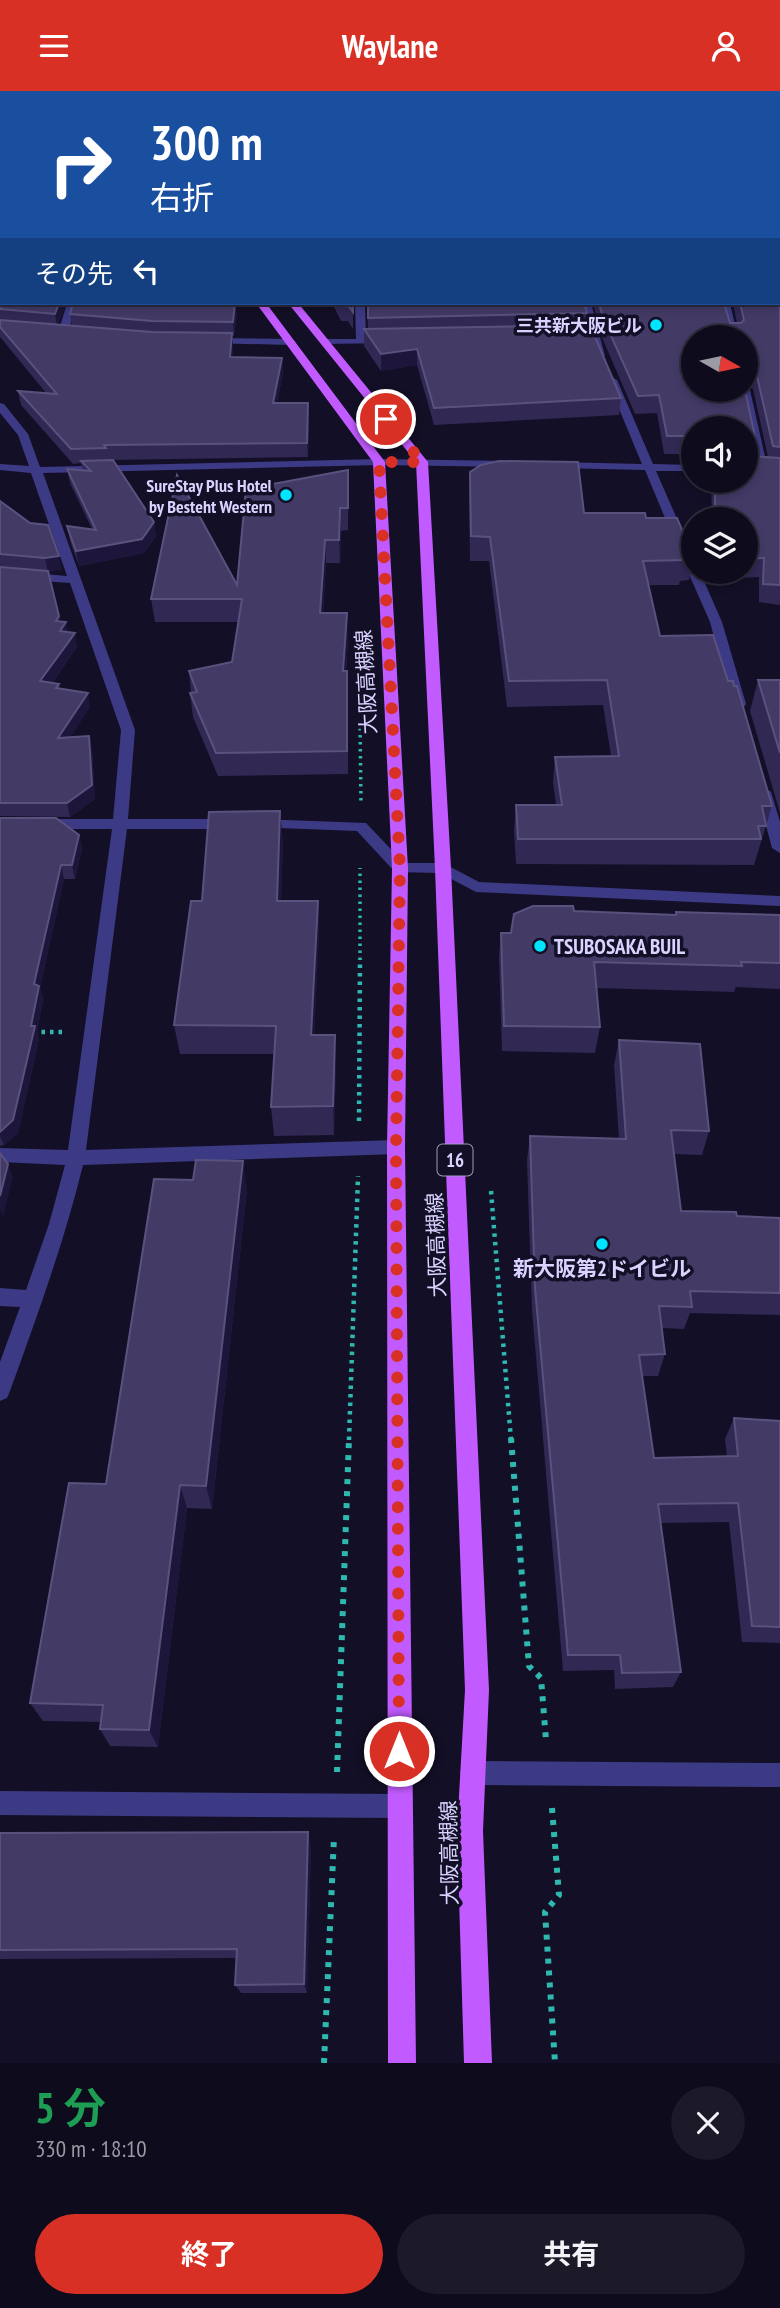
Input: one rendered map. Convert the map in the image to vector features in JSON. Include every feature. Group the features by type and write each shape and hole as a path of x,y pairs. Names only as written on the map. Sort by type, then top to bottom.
{"main road":[{"path":"263,305 379,462"},
{"path":"295,305 422,462"},
{"name":"大阪高槻線","path":"379,462 400,868 396,1147 402,2063"},
{"name":"大阪高槻線","path":"422,462 443,868 477,1690 470,1831 478,2063"}],"street":[{"path":"63,333 71,305"},
{"path":"360,305 362,342"},
{"path":"586,305 604,361"},
{"path":"725,305 730,325"},
{"path":"50,332 76,334"},
{"path":"580,336 594,336"},
{"path":"193,341 291,342"},
{"path":"326,342 402,341"},
{"path":"609,373 681,543"},
{"path":"0,406 23,434 128,730 120,822 76,1158 59,1224 0,1391"},
{"path":"758,440 766,470 758,470"},
{"path":"0,467 36,470 379,462 529,465"},
{"path":"542,465 681,468"},
{"path":"0,575 75,580"},
{"path":"700,584 716,622 742,715"},
{"path":"761,782 780,848"},
{"path":"0,824 120,822 361,826 400,868 443,868 476,887 780,901"},
{"path":"0,1155 76,1158 396,1147"},
{"path":"0,1297 34,1299"},
{"path":"472,1773 780,1775"},
{"path":"0,1803 399,1806"}],"path":[{"path":"26,1032 92,1032"}],"building":[{"path":"0,305 58,305 55,314 0,309"},
{"path":"72,305 235,305 233,322 152,321 70,314"},
{"path":"368,305 585,305 587,313 368,318"},
{"path":"600,305 725,305 730,323 741,323 744,320 740,305 780,305 780,447 773,446 758,381 758,325 681,325 681,403 748,403 751,416 681,416 681,436 667,436 659,395 638,396"},
{"path":"0,320 152,332 232,333 230,357 282,358 273,403 308,403 307,443 104,445 106,448 71,449 18,391 57,394 0,327"},
{"path":"590,325 621,398 434,408 417,349 381,354 364,329"},
{"path":"758,457 780,458 780,585 763,584 764,558 758,558 758,507 715,507 715,493 758,493"},
{"path":"113,460 154,522 142,539 76,551 67,526 96,530 67,469 91,471 81,461"},
{"path":"499,461 578,462 584,513 645,513 646,518 677,518 681,528 681,560 643,561 660,636 713,635 728,681 733,681 734,686 737,686 772,806 762,806 766,826 758,826 761,839 518,839 516,805 562,805 555,757 619,756 607,680 509,681 490,537 471,536 470,472 481,465"},
{"path":"348,470 348,508 340,508 339,540 325,540 320,613 347,613 343,671 347,671 347,751 216,753 190,693 197,692 189,671 232,662 242,599 151,599 177,475 237,585 246,489"},
{"path":"0,501 30,523 48,525 59,556 45,558 0,554"},
{"path":"0,567 48,571 59,616 56,621 66,622 60,631 75,633 40,681 59,684 56,688 88,693 58,738 89,736 92,785 67,803 0,803"},
{"path":"758,680 780,680 780,753"},
{"path":"280,811 277,901 318,901 311,1035 335,1035 333,1106 271,1107 276,1026 174,1025 191,901 202,901 209,812"},
{"path":"0,818 56,818 79,835 72,865 61,865 34,984 39,986 31,1026 35,1026 13,1120 0,1132"},
{"path":"533,906 573,906 574,911 676,915 676,912 780,915 780,963 741,962 742,966 594,962 600,1027 504,1026 501,933 511,933 514,914"},
{"path":"619,1040 700,1044 709,1131 671,1130 681,1211 736,1212 737,1216 780,1218 780,1293 690,1291 692,1307 659,1306 665,1354 639,1355 654,1458 738,1456 734,1418 780,1421 780,1627 752,1626 738,1503 658,1504 681,1672 622,1673 620,1655 568,1655 535,1288 530,1136 626,1139"},
{"path":"0,1153 8,1164 0,1196"},
{"path":"196,1160 243,1161 206,1486 180,1485 149,1730 100,1729 103,1705 30,1703 69,1483 106,1484 154,1179 193,1180"},
{"path":"308,1832 304,1984 235,1985 237,1949 0,1950 0,1833"}],"place":[{"name":"三共新大阪ビル","path":"656,325"},
{"name":"SureStay Plus Hotel by Besteht Western","path":"286,495"},
{"name":"TSUBOSAKA BUIL","path":"540,946"},
{"name":"新大阪第2ドイビル","path":"602,1244"}],"route":[{"path":"386,419 422,462 379,462 400,868 396,1147 399,1751"}]}
